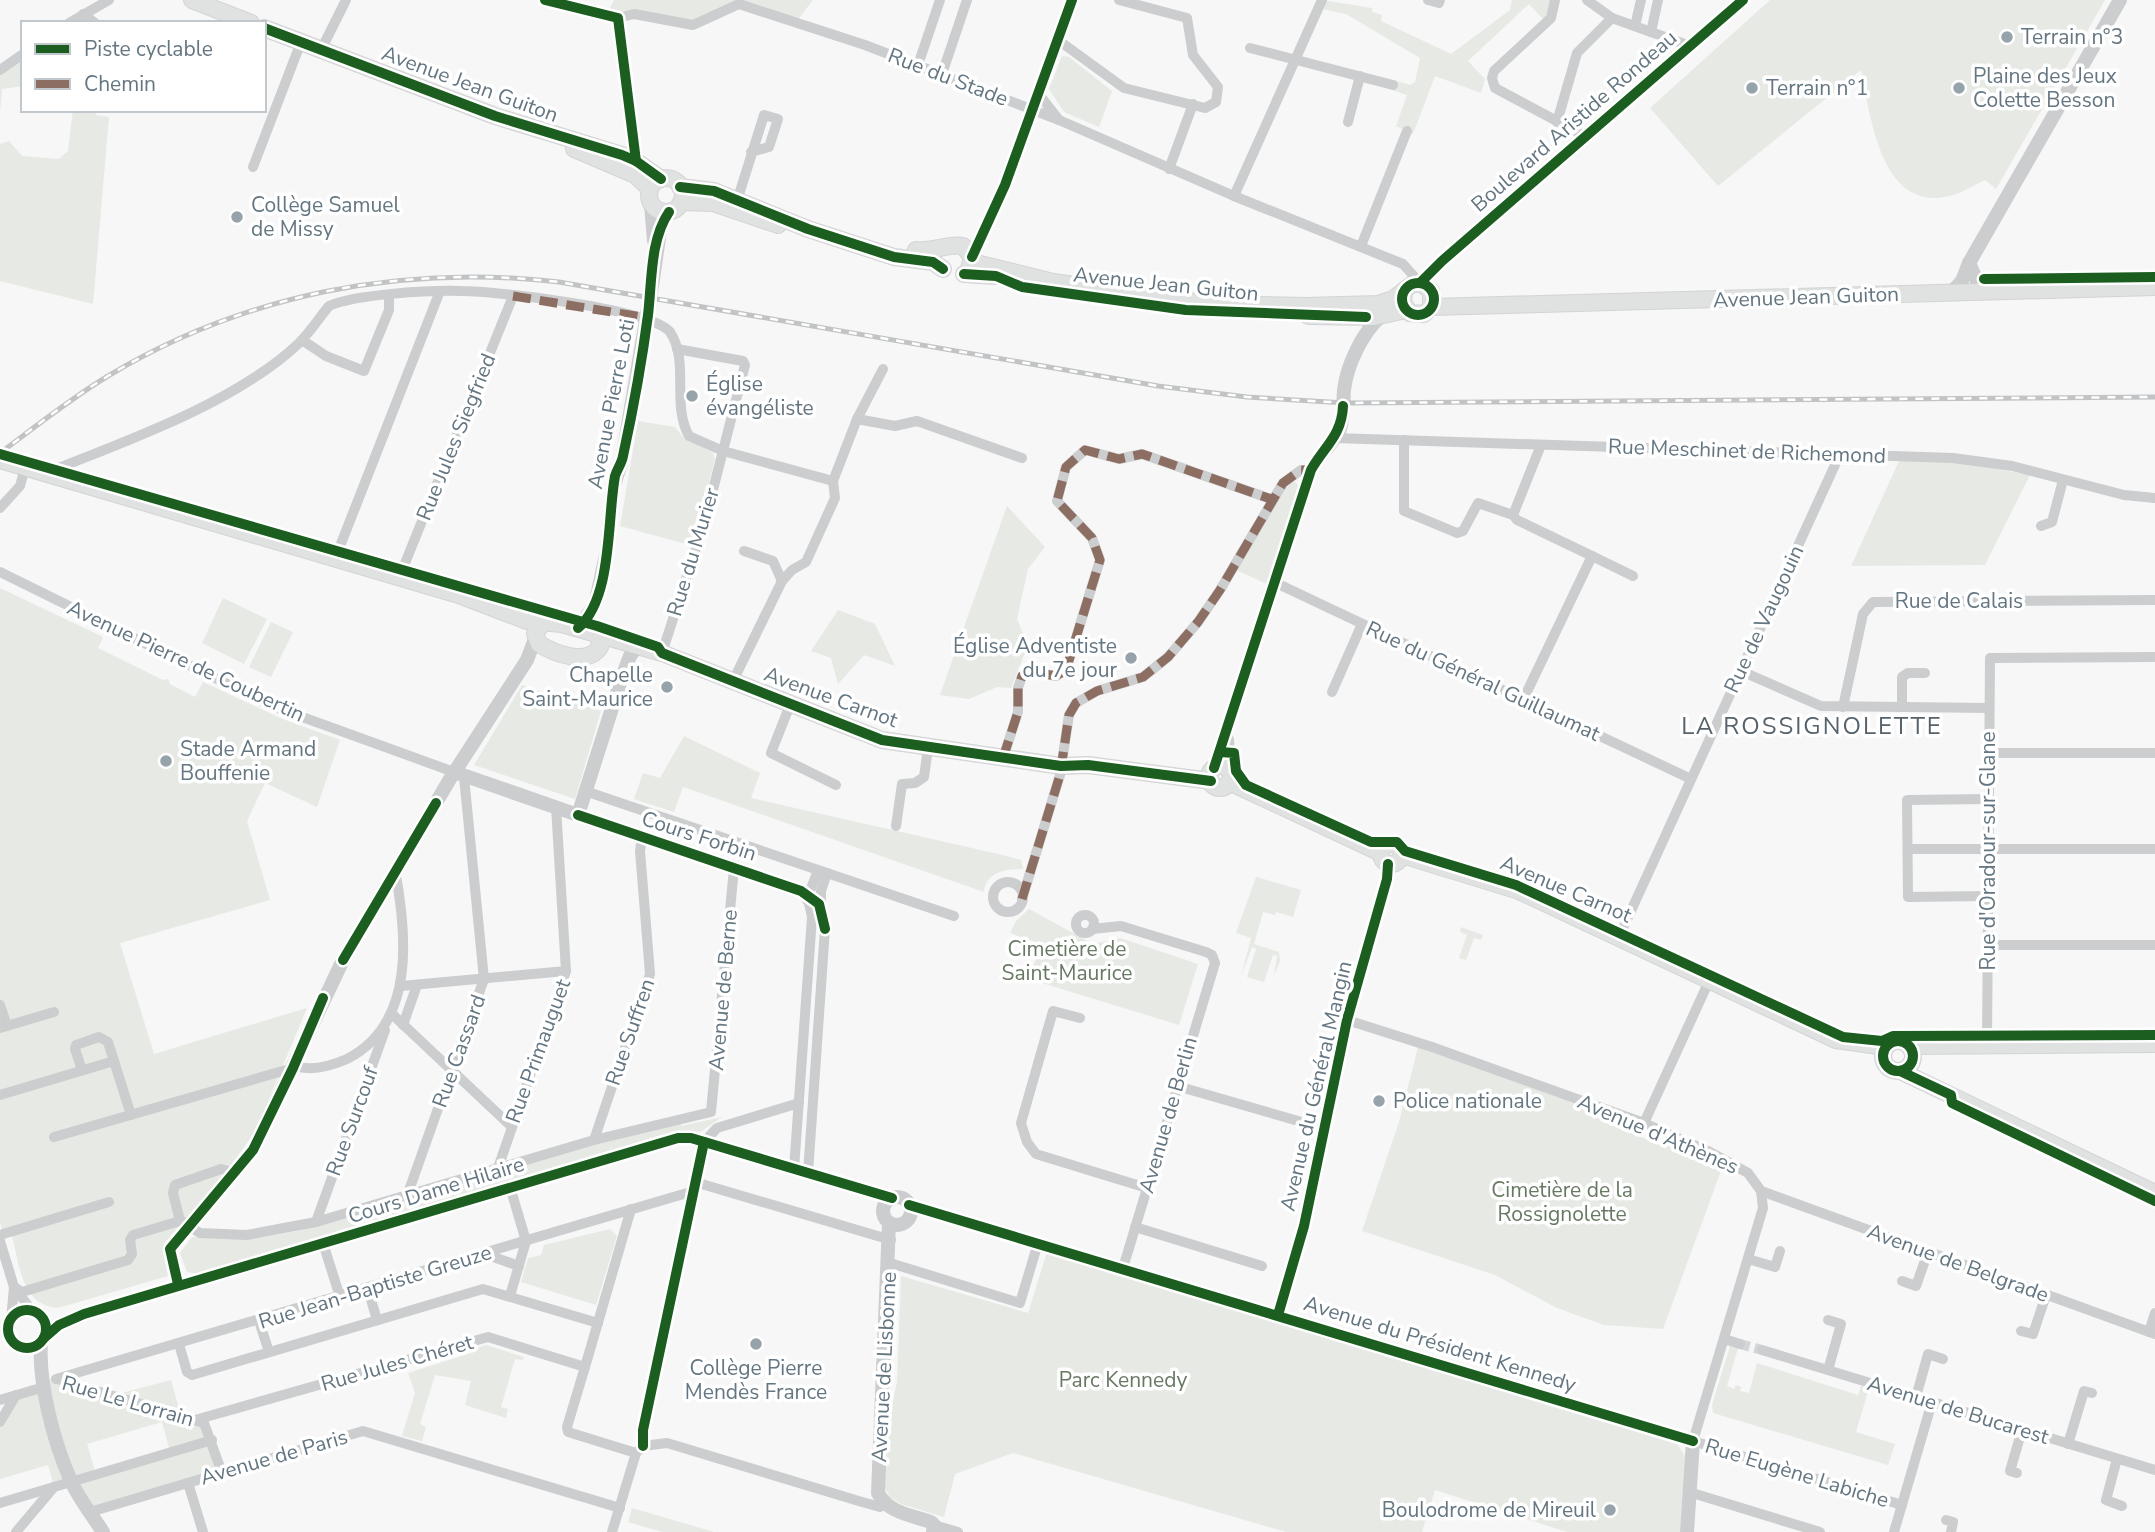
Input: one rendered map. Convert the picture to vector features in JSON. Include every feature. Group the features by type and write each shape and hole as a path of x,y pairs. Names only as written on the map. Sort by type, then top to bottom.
{"main road":[{"path":"192,0 246,21"},
{"name":"Avenue Jean Guiton","path":"266,29 551,135 636,160 654,191"},
{"name":"Avenue Jean Guiton","path":"551,135 572,148 635,175 654,191"},
{"path":"677,200 671,180 654,191 659,211 677,200 736,204 894,257 933,262 950,274 967,259 953,244 945,249 928,251 847,241"},
{"path":"943,269 941,258 945,249"},
{"name":"Avenue Jean Guiton","path":"967,259 1022,287 1186,310 1375,316 1406,310 1419,315 1421,293"},
{"name":"Avenue Jean Guiton","path":"967,259 1053,282 1210,304 1306,306 1375,316 1421,293 1457,307 2155,287"},
{"path":"1406,310 1402,303 1421,293"},
{"path":"0,460 501,609 537,633 582,658 595,654 599,640 578,628 537,633"},
{"name":"Avenue Carnot","path":"599,640 662,653 882,740 1061,766 1088,765 1185,776 1219,775 1390,857 1519,891 1836,1040 1885,1052 1887,1066 1908,1059 1919,1080 2155,1193"},
{"path":"1885,1052 1899,1041 1908,1059 1937,1044 2155,1044"}],"street":[{"path":"72,21 109,0"},
{"path":"321,50 346,0"},
{"name":"Rue du Stade","path":"545,0 618,18 634,14 693,25 739,4 942,74 1361,246 1403,264 1421,293"},
{"path":"918,65 940,0"},
{"path":"942,74 967,0"},
{"path":"967,259 1004,184 1072,0"},
{"path":"1058,40 1124,88 1212,106 1219,95 1218,87 1193,55 1186,19 1119,0"},
{"path":"1234,196 1322,0"},
{"path":"1428,0 1439,3 1440,0"},
{"path":"1555,0 1551,18 1494,71 1492,78 1495,88 1585,136"},
{"path":"1587,0 1612,18 1690,46"},
{"path":"1635,26 1641,0"},
{"path":"1651,32 1658,0"},
{"name":"Boulevard Aristide Rondeau","path":"1421,293 1433,272 1743,0"},
{"path":"1951,293 1962,281 1969,263 2120,0"},
{"path":"83,14 92,21"},
{"path":"618,18 636,160"},
{"path":"1557,122 1577,53 1612,18"},
{"path":"253,167 301,42"},
{"path":"1250,48 1393,85"},
{"path":"0,70 21,55"},
{"path":"1348,122 1360,76"},
{"path":"1038,93 1059,120"},
{"path":"1169,169 1193,104"},
{"path":"1361,246 1407,131"},
{"path":"736,204 751,152"},
{"name":"Avenue Pierre Loti","path":"599,640 595,605 613,512 615,479 622,460 653,279 654,191"},
{"name":"Avenue Pierre Loti","path":"655,247 661,224 677,200"},
{"path":"1969,263 1982,292"},
{"path":"335,559 440,291"},
{"path":"55,476 61,467 127,442 237,387 302,340 329,306 440,291 513,296 648,314 669,331 677,349 682,424 693,439 723,451 833,481"},
{"path":"302,340 326,356 364,371 389,310 389,296"},
{"name":"Rue Jules Siegfried","path":"399,578 513,296"},
{"path":"1219,775 1227,732 1311,470 1319,455 1335,438 1342,422 1347,373 1375,316"},
{"name":"Rue du Murier","path":"662,653 702,530 745,365 743,361 677,349"},
{"path":"733,681 782,580 792,569 806,562 835,498 833,481 857,419 883,369"},
{"path":"857,419 862,417 888,426 917,421 1022,458"},
{"name":"Rue Meschinet de Richemond","path":"1335,438 1953,458 2012,466 2124,495 2155,498"},
{"path":"1404,440 1404,511 1457,533 1463,531 1478,502 1513,515 1517,520 1633,576"},
{"path":"1513,515 1541,445"},
{"path":"1003,758 1018,712 1019,683 1027,673 1051,677 1066,670 1100,568 1093,538 1057,501 1068,463 1085,450 1119,459 1142,454 1270,499"},
{"name":"Rue de Vaugouin","path":"1619,937 1840,454"},
{"path":"0,508 20,486 25,468"},
{"path":"1022,899 1061,766 1069,715 1076,703 1097,691 1143,677 1168,657 1198,622 1220,590 1270,499 1292,475 1301,470 1311,470"},
{"path":"2041,526 2052,522 2063,480"},
{"path":"744,551 773,561 782,580"},
{"path":"1522,700 1592,556"},
{"name":"Avenue Pierre de Coubertin","path":"0,572 272,706 459,775"},
{"name":"Rue du Général Guillaumat","path":"1276,583 1690,779"},
{"name":"Rue de Calais","path":"1843,707 1863,614 1873,602 2155,600"},
{"name":"Avenue Pierre Loti","path":"578,628 595,605"},
{"path":"1332,692 1362,624"},
{"path":"178,1284 170,1249 187,1224 236,1173 253,1150 294,1067 323,998 395,870 459,775 527,660 537,633"},
{"path":"578,815 632,645"},
{"name":"Rue d'Oradour-sur-Glane","path":"1987,1044 1990,658 2155,657"},
{"path":"1741,671 1811,704 1843,707 1988,708"},
{"path":"1902,707 1902,677 1908,673 1925,674"},
{"path":"790,705 771,754 836,785"},
{"path":"896,826 902,784 915,783 924,777 928,748"},
{"path":"1989,753 2155,753"},
{"name":"Cours Forbin","path":"459,775 805,892"},
{"name":"Rue Cassard","path":"407,1196 484,979 459,775"},
{"path":"586,791 954,916"},
{"path":"1988,799 1907,800 1908,897 1988,896"},
{"name":"Rue Primauguet","path":"498,1168 566,971 554,819 556,807"},
{"name":"Rue Suffren","path":"594,1140 650,974 640,851 642,838"},
{"path":"1908,849 2155,849"},
{"name":"Avenue du Général Mangin","path":"1278,1315 1304,1226 1347,1020 1387,878 1390,857"},
{"name":"Avenue de Berne","path":"711,1112 734,868"},
{"name":"Rue Surcouf","path":"316,1222 401,986 403,936 395,870"},
{"path":"805,892 823,872"},
{"path":"801,1171 825,929 821,908 823,872"},
{"path":"805,892 821,908"},
{"path":"801,1171 799,1103 811,917 805,892"},
{"path":"378,900 401,903"},
{"name":"Avenue de Berlin","path":"1091,929 1121,926 1206,952 1212,955 1215,963 1123,1268"},
{"path":"1988,945 2155,945"},
{"path":"401,986 566,971"},
{"path":"1644,1123 1709,981"},
{"path":"403,1025 417,985"},
{"path":"0,1004 4,1027 54,1012"},
{"path":"1080,1018 1053,1010 1021,1122 1027,1142 1036,1154 1147,1188"},
{"path":"54,1137 294,1067 305,1069 330,1065 362,1049 390,1017 403,1025 511,1126"},
{"name":"Avenue d'Athènes","path":"1347,1020 1432,1046 1644,1123 1737,1166 1748,1173 1761,1191"},
{"path":"82,1070 76,1045 99,1037 108,1042 131,1115"},
{"path":"362,1049 376,1056"},
{"path":"0,1095 114,1061"},
{"path":"1177,1086 1326,1129"},
{"path":"799,1103 717,1128 702,1150 801,1171 859,1189 888,1203 902,1198 902,1217"},
{"name":"Cours Dame Hilaire","path":"187,1224 200,1233 247,1236 316,1222 594,1140 711,1112"},
{"name":"Cours Dame Hilaire","path":"83,1314 678,1138 702,1150"},
{"path":"187,1224 173,1193 175,1185 221,1169 236,1173"},
{"path":"612,1532 639,1450 696,1178 891,1240"},
{"path":"510,1187 526,1241 510,1296"},
{"path":"1687,1532 1693,1441 1763,1208 1761,1191"},
{"name":"Avenue de Belgrade","path":"1761,1191 2152,1333"},
{"name":"Rue Jean-Baptiste Greuze","path":"0,1400 47,1382 631,1209 687,1193 693,1195"},
{"path":"0,1235 109,1202"},
{"name":"Avenue de Lisbonne","path":"882,1499 891,1240 902,1217 884,1216 888,1203"},
{"path":"631,1209 567,1427 568,1432 639,1450 667,1443 862,1502 882,1499 934,1529 958,1532"},
{"name":"Avenue du Président Kennedy","path":"902,1217 919,1211 934,1211 1693,1441"},
{"path":"14,1287 22,1292 131,1257 130,1240 133,1235 187,1224"},
{"path":"1135,1227 1262,1266"},
{"path":"0,1241 3,1262 14,1287 44,1322 42,1340 47,1382 71,1482 103,1532"},
{"path":"890,1263 1020,1303 1038,1242"},
{"path":"323,1243 340,1297"},
{"path":"1748,1259 1775,1267 1780,1251"},
{"path":"1902,1281 1916,1286 1928,1252"},
{"path":"485,1254 519,1266"},
{"path":"14,1287 7,1326 12,1345 47,1382"},
{"path":"368,1289 377,1320"},
{"path":"179,1344 190,1375 483,1289 598,1323"},
{"path":"2021,1331 2034,1334 2046,1295"},
{"path":"2152,1333 2155,1312"},
{"path":"7,1326 18,1313 57,1317 83,1314"},
{"path":"12,1345 32,1348 59,1325 83,1314"},
{"path":"1828,1320 1841,1324 1828,1370"},
{"path":"259,1321 269,1352"},
{"name":"Rue Jules Chéret","path":"195,1420 488,1337 585,1367"},
{"path":"1724,1339 1740,1344"},
{"name":"Avenue de Bucarest","path":"1762,1350 2155,1471"},
{"path":"1916,1397 1928,1354 1943,1359"},
{"name":"Rue Le Lorrain","path":"47,1382 195,1420 207,1426 222,1473"},
{"path":"2068,1444 2084,1391 2092,1393"},
{"path":"0,1422 16,1395"},
{"path":"1894,1532 1932,1402"},
{"path":"2017,1473 2010,1471 2022,1430"},
{"name":"Avenue de Paris","path":"90,1512 363,1431 620,1508"},
{"path":"0,1503 212,1440"},
{"name":"Rue Eugène Labiche","path":"1693,1441 1902,1505"},
{"path":"2117,1459 2106,1500 2122,1506"},
{"path":"188,1483 203,1532"},
{"path":"16,1532 54,1487"},
{"path":"1689,1493 1792,1528 1820,1532"},
{"path":"1946,1520 1954,1522 1951,1532"}],"green space":[{"path":"614,0 813,0 796,22 739,4 693,25 607,14"},
{"path":"1322,0 1372,8 1372,12 1382,15 1381,21 1451,54 1510,10 1512,0 1555,0 1546,22 1529,4 1468,61 1485,79 1481,93 1435,76 1413,134 1396,126 1407,95 1392,90 1394,80 1410,85 1415,82 1420,58 1346,14 1318,8"},
{"name":"Plaine des Jeux Colette Besson","path":"1770,0 2105,0 1996,189 1985,180 1956,194 1931,198 1911,192 1896,178 1884,159 1861,70 1718,186 1650,108"},
{"path":"21,55 21,86 2,89 0,112 0,70"},
{"path":"1062,56 1069,57 1112,91 1099,127 1064,112 1049,89"},
{"path":"73,112 96,112 96,115 109,117 93,304 0,281 0,144 9,141 22,156 59,159 68,151"},
{"path":"638,421 675,427 683,437 713,453 715,459 693,546 620,526"},
{"path":"1900,459 1956,462 2030,475 1985,565 1851,566"},
{"path":"1294,481 1299,486 1269,585 1236,570 1284,488"},
{"path":"1007,506 1045,547 1028,569 1017,619 1028,645 1011,688 997,687 969,699 940,695"},
{"path":"0,588 103,637 98,648 163,680 168,679 170,684 195,697 203,682 280,718 340,740 317,807 265,783 247,821 270,900 120,943 154,1054 307,1008 256,1130 216,1187 166,1241 163,1251 168,1276 58,1308 45,1305 29,1291 20,1269 11,1232 3,1234 0,1222"},
{"path":"223,598 267,619 244,664 202,643"},
{"path":"838,610 875,624 895,666 864,655 838,684 831,658 811,651"},
{"path":"271,622 293,632 271,677 249,667"},
{"path":"522,685 601,711 575,799 474,765"},
{"path":"684,736 760,773 751,798 1007,856 1021,860 1023,869 998,873 989,880 984,892 683,787 674,812 634,799 643,773 660,778"},
{"path":"1256,877 1301,890 1293,917 1276,912 1275,915 1263,912 1254,944 1279,952 1280,961 1274,975 1277,956 1273,955 1264,982 1247,977 1256,949 1252,947 1241,977 1251,938 1236,933"},
{"name":"Cimetière de Saint-Maurice","path":"1029,909 1093,944 1120,938 1198,964 1179,1025 1029,979 1041,944 1010,933 1016,921"},
{"path":"1461,927 1483,935 1481,940 1474,938 1466,960 1459,958 1467,935 1460,932"},
{"name":"Cimetière de la Rossignolette","path":"1418,1047 1628,1123 1627,1129 1645,1139 1651,1135 1722,1168 1663,1329 1604,1325 1557,1308 1495,1275 1362,1231 1399,1122"},
{"path":"722,1117 700,1132 679,1131 197,1274 187,1272 180,1253 192,1237 252,1239 298,1231 654,1126 680,1122 681,1126"},
{"path":"610,1229 617,1236 596,1305 521,1282 528,1258 541,1255 544,1245"},
{"name":"Parc Kennedy","path":"1047,1252 1675,1441 1685,1456 1680,1532 1567,1532 1435,1490 1422,1532 1286,1532 1013,1453 955,1474 944,1517 901,1504 890,1497 885,1488 890,1415 897,1382 901,1276 1028,1313"},
{"path":"486,1345 524,1357 523,1360 515,1359 501,1407 508,1409 506,1418 465,1405 471,1381 435,1375 420,1424 426,1427 422,1441 402,1436 415,1393 408,1373 471,1353 471,1350"},
{"path":"1730,1346 1738,1348 1727,1386 1734,1389 1736,1385 1741,1387 1740,1391 1749,1393 1757,1363 1858,1395 1861,1386 1869,1388 1856,1432 1895,1444 1888,1465 1713,1413 1712,1405"},
{"path":"49,1379 114,1395 171,1380 181,1416 204,1423 222,1473 90,1512 72,1482 54,1487 48,1465 0,1479 0,1422 16,1395","holes":["162,1422 170,1452 96,1474 87,1444"]},
{"path":"632,1508 714,1532 662,1532 628,1522"}],"tunnel":[{"path":"1740,1344 1762,1350"}],"railway":[{"path":"0,453 108,376 160,348 214,324 269,305 326,292 383,282 441,278 559,282 1158,386 1247,397 1346,403 2155,397"}],"marked path":[{"path":"513,296 648,318"},
{"path":"1003,758 1018,712 1018,688 1022,676 1033,672 1056,676 1066,670 1100,560 1092,538 1057,501 1066,467 1085,450 1119,459 1142,454 1271,499"},
{"path":"1022,899 1060,775 1069,715 1076,703 1097,691 1143,677 1168,657 1198,622 1220,590 1283,483 1301,470 1311,470"}],"cycle path":[{"path":"545,0 618,18 636,161"},
{"path":"972,257 1005,185 1072,0"},
{"path":"1420,283 1743,0"},
{"path":"266,29 495,116 622,155 636,161 661,179"},
{"path":"680,187 714,191 808,229 894,257 933,262 943,269"},
{"path":"578,628 589,615 603,578 615,476 622,459 637,386 655,248 669,212"},
{"path":"964,274 996,276 1022,287 1186,310 1366,317"},
{"path":"1984,279 2155,277"},
{"path":"1418,283 1429,288 1434,299 1429,310 1418,315 1407,310 1402,299 1407,288 1418,283"},
{"path":"1214,768 1311,470 1336,433 1343,406"},
{"path":"0,454 597,626 658,647 662,653 882,740 1061,766 1088,765 1211,781"},
{"path":"1220,752 1234,753 1236,771 1246,785 1371,842 1397,842 1405,851 1516,885 1843,1037 1882,1041 1893,1036 2155,1035"},
{"path":"343,960 436,803"},
{"path":"578,815 801,891 819,904 825,929"},
{"path":"1278,1315 1304,1226 1347,1020 1387,879 1388,864"},
{"path":"178,1284 170,1249 253,1150 323,998"},
{"path":"1898,1041 1904,1042 1912,1050 1913,1056 1912,1062 1904,1070 1898,1071 1892,1070 1884,1062 1883,1056 1884,1050 1892,1042 1898,1041"},
{"path":"1900,1071 1951,1095 1952,1103 2155,1201"},
{"path":"44,1338 59,1325 84,1314 678,1138 691,1138 892,1198"},
{"path":"643,1446 643,1430 704,1142"},
{"path":"909,1205 1693,1441"},
{"path":"27,1310 40,1316 46,1329 40,1342 27,1348 14,1342 8,1329 14,1316 27,1310"}],"place":[{"name":"Terrain n°3","path":"2007,37"},
{"name":"Terrain n°1","path":"1752,88"},
{"name":"Plaine des Jeux Colette Besson","path":"1959,88"},
{"name":"Collège Samuel de Missy","path":"237,217"},
{"name":"Église évangéliste","path":"692,396"},
{"name":"Église Adventiste du 7e jour","path":"1131,658"},
{"name":"Chapelle Saint-Maurice","path":"667,687"},
{"name":"Stade Armand Bouffenie","path":"166,761"},
{"name":"Police nationale","path":"1379,1101"},
{"name":"Collège Pierre Mendès France","path":"756,1344"},
{"name":"Boulodrome de Mireuil","path":"1610,1510"}],"district":[{"name":"LA ROSSIGNOLETTE","path":"1812,726"}]}
